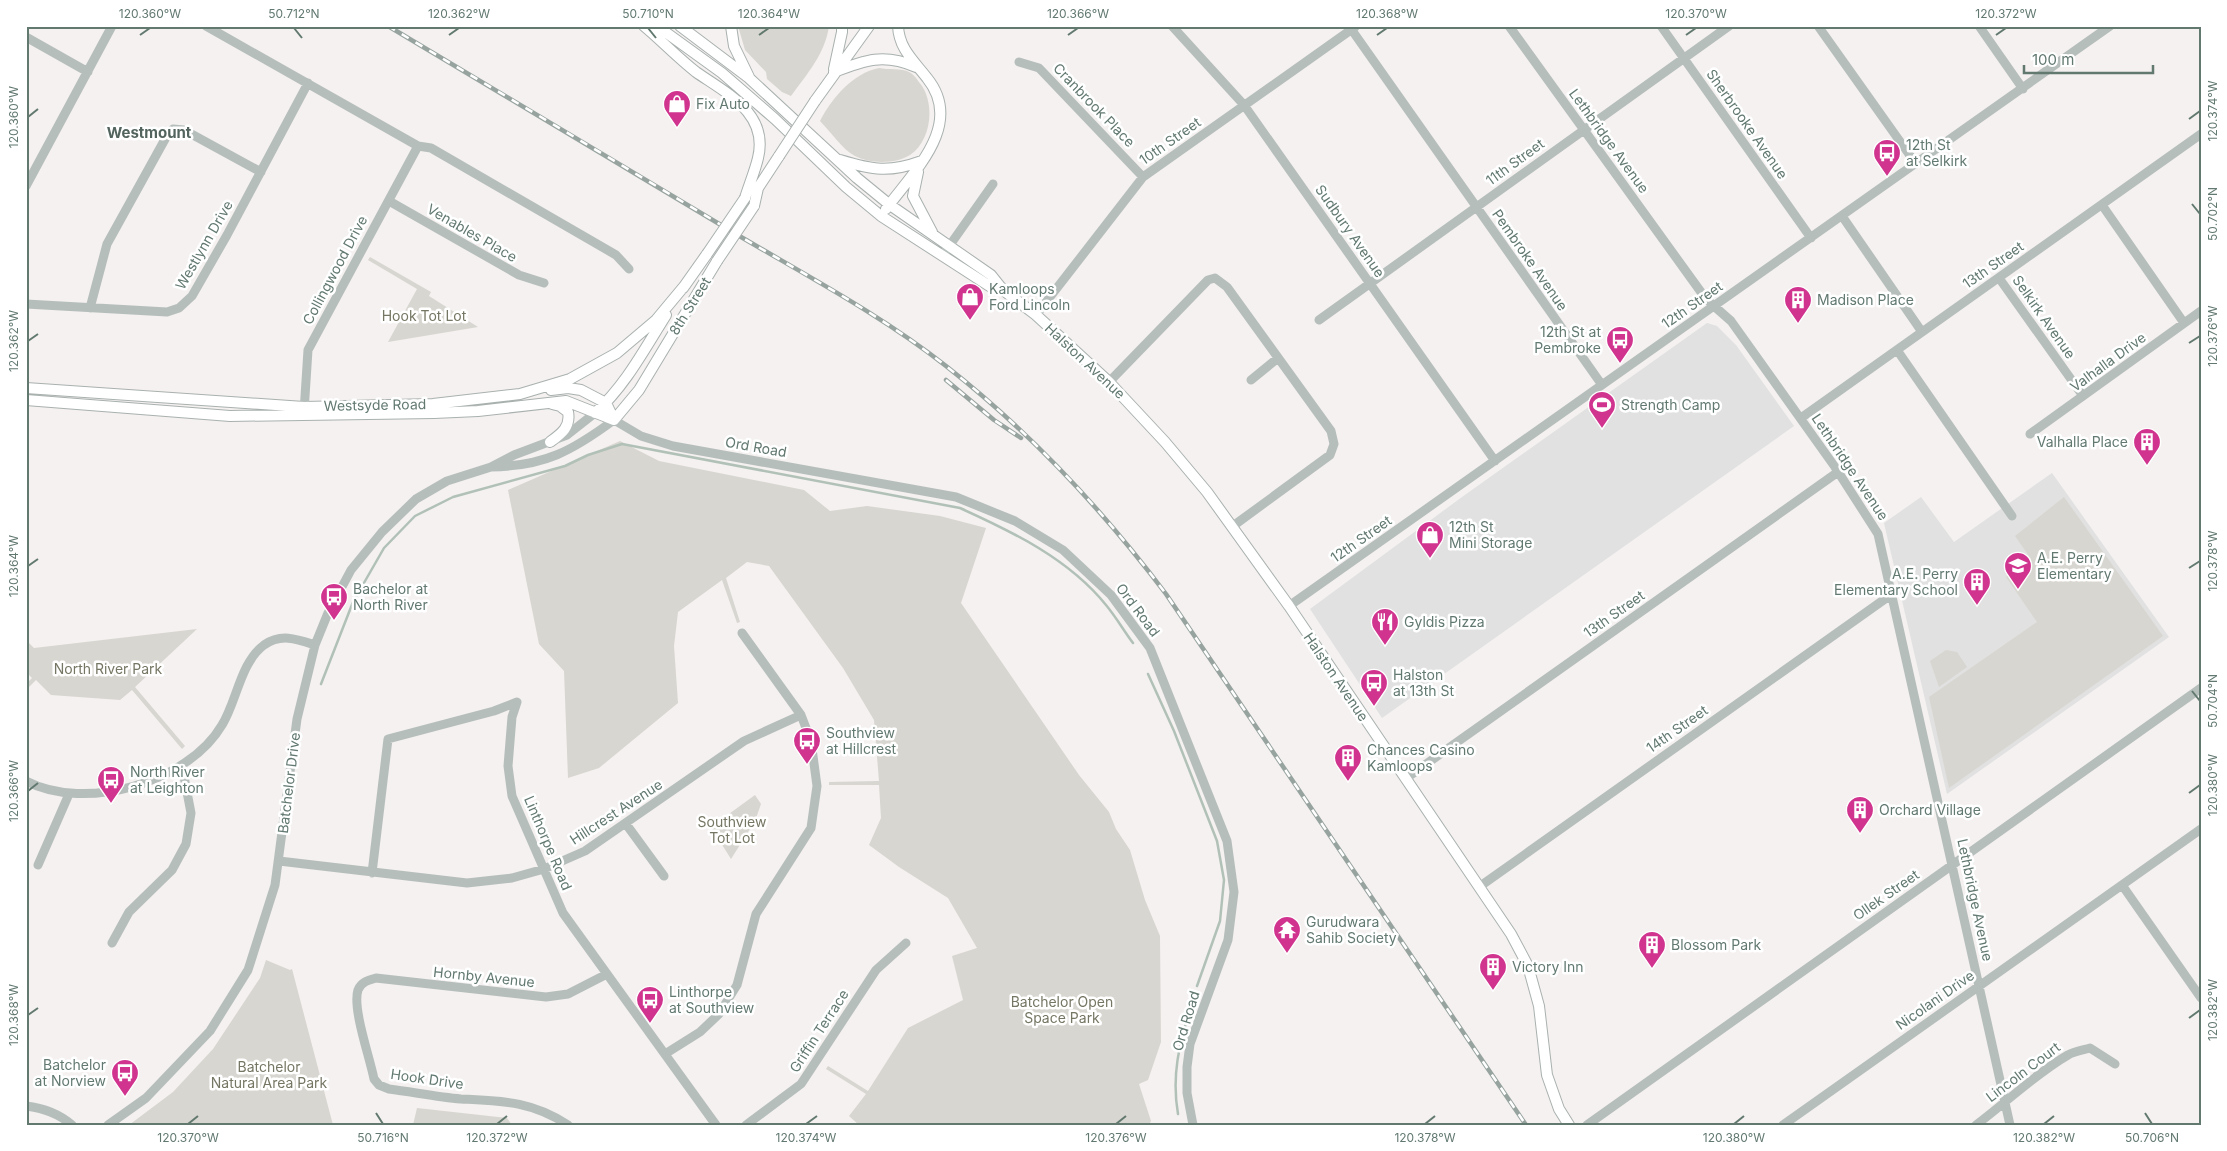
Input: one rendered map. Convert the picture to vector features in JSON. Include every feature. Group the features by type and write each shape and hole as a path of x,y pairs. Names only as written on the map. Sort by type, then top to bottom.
{"main road":[{"path":"644,26 687,64 747,109 757,126 760,141 759,157 745,198"},
{"name":"Halston Avenue","path":"680,26 749,78 836,159 890,205 991,275 1003,290 1036,315 1109,382 1171,449 1233,526 1511,934 1528,966 1539,1006 1547,1075 1559,1109 1569,1125"},
{"path":"731,26 734,46 749,78"},
{"path":"833,73 842,26"},
{"path":"882,216 934,144 940,127 942,112 937,95 928,79 901,44 898,26"},
{"name":"Halston Avenue","path":"660,27 722,73 775,119 846,187 882,216 990,286 1003,290"},
{"name":"8th Street","path":"614,420 639,390 754,206 758,188 778,156 833,73 869,28"},
{"path":"833,73 880,58 893,59 917,67"},
{"path":"836,159 869,169 885,170 903,168 922,161"},
{"path":"922,161 914,182 913,196 935,236"},
{"name":"8th Street","path":"606,403 626,379 686,284 745,198 758,188"},
{"name":"Westsyde Road","path":"26,400 230,416 432,404 520,394 570,379 617,353 656,320 686,284"},
{"name":"Westsyde Road","path":"26,388 304,411 478,411 546,402 566,402 577,404 614,420"},
{"path":"520,394 568,388 582,390 606,403 614,420"},
{"path":"546,402 560,406 568,412 569,418 564,431 550,442"},
{"name":"Batchelor Drive","path":"595,413 606,403"}],"street":[{"path":"26,186 112,26"},
{"path":"206,26 418,146 431,148 616,255 630,269"},
{"name":"Sudbury Avenue","path":"1172,26 1244,105 1495,461"},
{"name":"Lethbridge Avenue","path":"1509,26 1706,299 1731,322 1801,418 1878,534 2010,1125"},
{"name":"Sherbrooke Avenue","path":"1661,26 1811,238"},
{"name":"11th Street","path":"1319,320 1729,26"},
{"path":"1818,26 1916,164"},
{"path":"1979,26 2023,89"},
{"name":"12th Street","path":"1288,606 2110,26"},
{"name":"10th Street","path":"1036,315 1143,176 1352,27"},
{"name":"Pembroke Avenue","path":"1352,27 1602,385"},
{"path":"26,37 88,72"},
{"name":"Cranbrook Place","path":"1019,62 1039,68 1143,176"},
{"name":"Westlynn Drive","path":"26,304 167,312 180,308 192,296 210,266 308,83"},
{"path":"90,308 107,244 169,132 173,129 184,130 261,172"},
{"name":"13th Street","path":"1801,418 2201,134"},
{"name":"Collingwood Drive","path":"304,411 308,350 418,146"},
{"path":"943,256 993,184"},
{"name":"Venables Place","path":"388,201 518,275 544,282"},
{"path":"2102,205 2184,323"},
{"path":"1842,216 1922,332"},
{"path":"1109,382 1203,285 1215,278 1227,287 1331,430 1334,444 1330,455 1233,526"},
{"name":"Selkirk Avenue","path":"1999,278 2083,396"},
{"name":"Valhalla Drive","path":"2030,434 2201,311"},
{"path":"1897,350 2012,516"},
{"path":"1251,380 1278,358"},
{"name":"Batchelor Drive","path":"108,1125 146,1098 210,1031 248,970 274,885 279,861 297,719 315,645 328,613 351,570 382,532 416,499 447,480 491,467 514,455 567,435 595,413"},
{"name":"Batchelor Drive","path":"491,467 517,467 545,460 570,450 614,420"},
{"name":"Ord Road","path":"614,420 641,436 673,446 956,497 1015,521 1063,550 1111,595 1150,648 1227,841 1234,892 1228,940 1190,1044 1187,1067 1187,1093 1194,1125"},
{"name":"13th Street","path":"1404,779 1838,472"},
{"name":"14th Street","path":"1479,887 1892,594"},
{"path":"665,1054 700,1032 719,1014 737,986 756,914 811,828 817,786 811,741 801,715 742,633"},
{"path":"26,781 69,794 100,794 142,785 182,766 202,750 222,726 251,660 264,646 279,638 294,638 315,645"},
{"name":"Ollek Street","path":"1588,1125 2201,688"},
{"name":"Linthorpe Road","path":"372,873 388,740 494,711 517,702 512,717 508,766 512,796 563,913 716,1125"},
{"name":"Hillcrest Avenue","path":"279,861 467,883 512,878 544,869 586,851 744,741 801,715"},
{"path":"112,942 129,912 172,870 186,844 191,813 182,766"},
{"path":"38,865 69,794"},
{"path":"626,824 664,876"},
{"name":"Nicolani Drive","path":"1783,1125 2201,828"},
{"path":"2122,885 2201,998"},
{"name":"Griffin Terrace","path":"746,1125 801,1084 876,970 906,943"},
{"name":"Hornby Avenue","path":"358,988 365,981 376,978 546,997 568,994 607,974"},
{"name":"Hook Drive","path":"358,988 356,1002 374,1079 379,1085 389,1089 461,1099 513,1102 557,1118 568,1125"},
{"name":"Lincoln Court","path":"1976,1125 2006,1104 2016,1092 2069,1054 2090,1048 2115,1064"},
{"path":"26,1106 42,1108 63,1117 72,1125"}],"shaded area":[{"path":"1707,323 1717,326 1736,345 1794,426 1382,718 1310,609 1462,497"},
{"name":"A.E. Perry Elementary","path":"2052,473 2169,637 1947,794 1884,523 1921,497 1954,542"}],"green space":[{"path":"738,26 829,26 824,46 809,72 791,96 782,92 767,79 766,72 745,50"},
{"path":"879,68 903,70 915,76 922,86 929,103 929,123 923,141 910,155 898,160 875,162 861,159 850,153 820,121 837,95 844,88 861,75"},
{"name":"Hook Tot Lot","path":"370,257 431,292 429,296 478,327 388,342 417,289 368,260"},
{"name":"Batchelor Open Space Park","path":"620,441 659,461 804,490 830,511 867,506 940,516 986,528 961,603 1079,775 1109,812 1116,829 1130,850 1145,900 1160,936 1161,1042 1148,1080 1139,1084 1151,1121 1149,1125 859,1125 849,1116 866,1094 826,1069 828,1066 868,1091 908,1028 963,1000 952,956 977,948 948,898 899,867 869,845 881,818 879,785 829,785 829,782 879,781 874,720 843,668 769,566 747,562 726,578 740,622 737,623 722,580 678,612 674,646 678,703 599,768 568,778 564,671 539,644 508,490"},
{"path":"2064,497 2163,636 1949,788 1929,697 2037,622 2006,577 2031,559 2015,536"},
{"name":"North River Park","path":"26,609 29,643 34,648 197,629 135,687 185,746 182,749 132,690 120,700 51,695 36,680 26,690 26,684 32,678 26,672"},
{"path":"1946,650 1957,652 1967,667 1939,687 1930,661"},
{"name":"Southview Tot Lot","path":"755,795 761,804 755,821 731,859 711,827"},
{"name":"Batchelor Natural Area Park","path":"266,960 290,970 292,969 333,1125 129,1125 173,1092 213,1049 260,978"},
{"path":"417,1108 507,1118 512,1125 413,1125"}],"waterway":[{"path":"321,684 353,602 384,548 415,516 453,497 565,466 588,455 622,444 960,508 1020,537 1058,560 1106,605 1133,643"},
{"path":"1148,674 1174,731 1217,841 1224,880 1220,921 1197,986"},
{"path":"1178,1114 1176,1072 1180,1046 1191,1005"}],"railway":[{"path":"388,26 870,313 946,366 977,391 1036,445 1090,502 1166,594 1526,1125"},
{"path":"946,380 994,420 1021,438"}],"place":[{"name":"Fix Auto","path":"677,128"},
{"name":"12th St at Selkirk","path":"1887,177"},
{"name":"Kamloops Ford Lincoln","path":"970,321"},
{"name":"Madison Place","path":"1798,324"},
{"name":"12th St at Pembroke","path":"1620,364"},
{"name":"Strength Camp","path":"1602,429"},
{"name":"Valhalla Place","path":"2147,466"},
{"name":"12th St Mini Storage","path":"1430,559"},
{"name":"A.E. Perry Elementary","path":"2018,590"},
{"name":"A.E. Perry Elementary School","path":"1977,606"},
{"name":"Bachelor at North River","path":"334,621"},
{"name":"Gyldis Pizza","path":"1385,646"},
{"name":"Halston at 13th St","path":"1374,707"},
{"name":"Southview at Hillcrest","path":"807,765"},
{"name":"Chances Casino Kamloops","path":"1348,782"},
{"name":"North River at Leighton","path":"111,804"},
{"name":"Orchard Village","path":"1860,834"},
{"name":"Gurudwara Sahib Society","path":"1287,954"},
{"name":"Blossom Park","path":"1652,969"},
{"name":"Victory Inn","path":"1493,991"},
{"name":"Linthorpe at Southview","path":"650,1024"},
{"name":"Batchelor at Norview","path":"125,1097"}],"district":[{"name":"Westmount","path":"149,133"}]}
